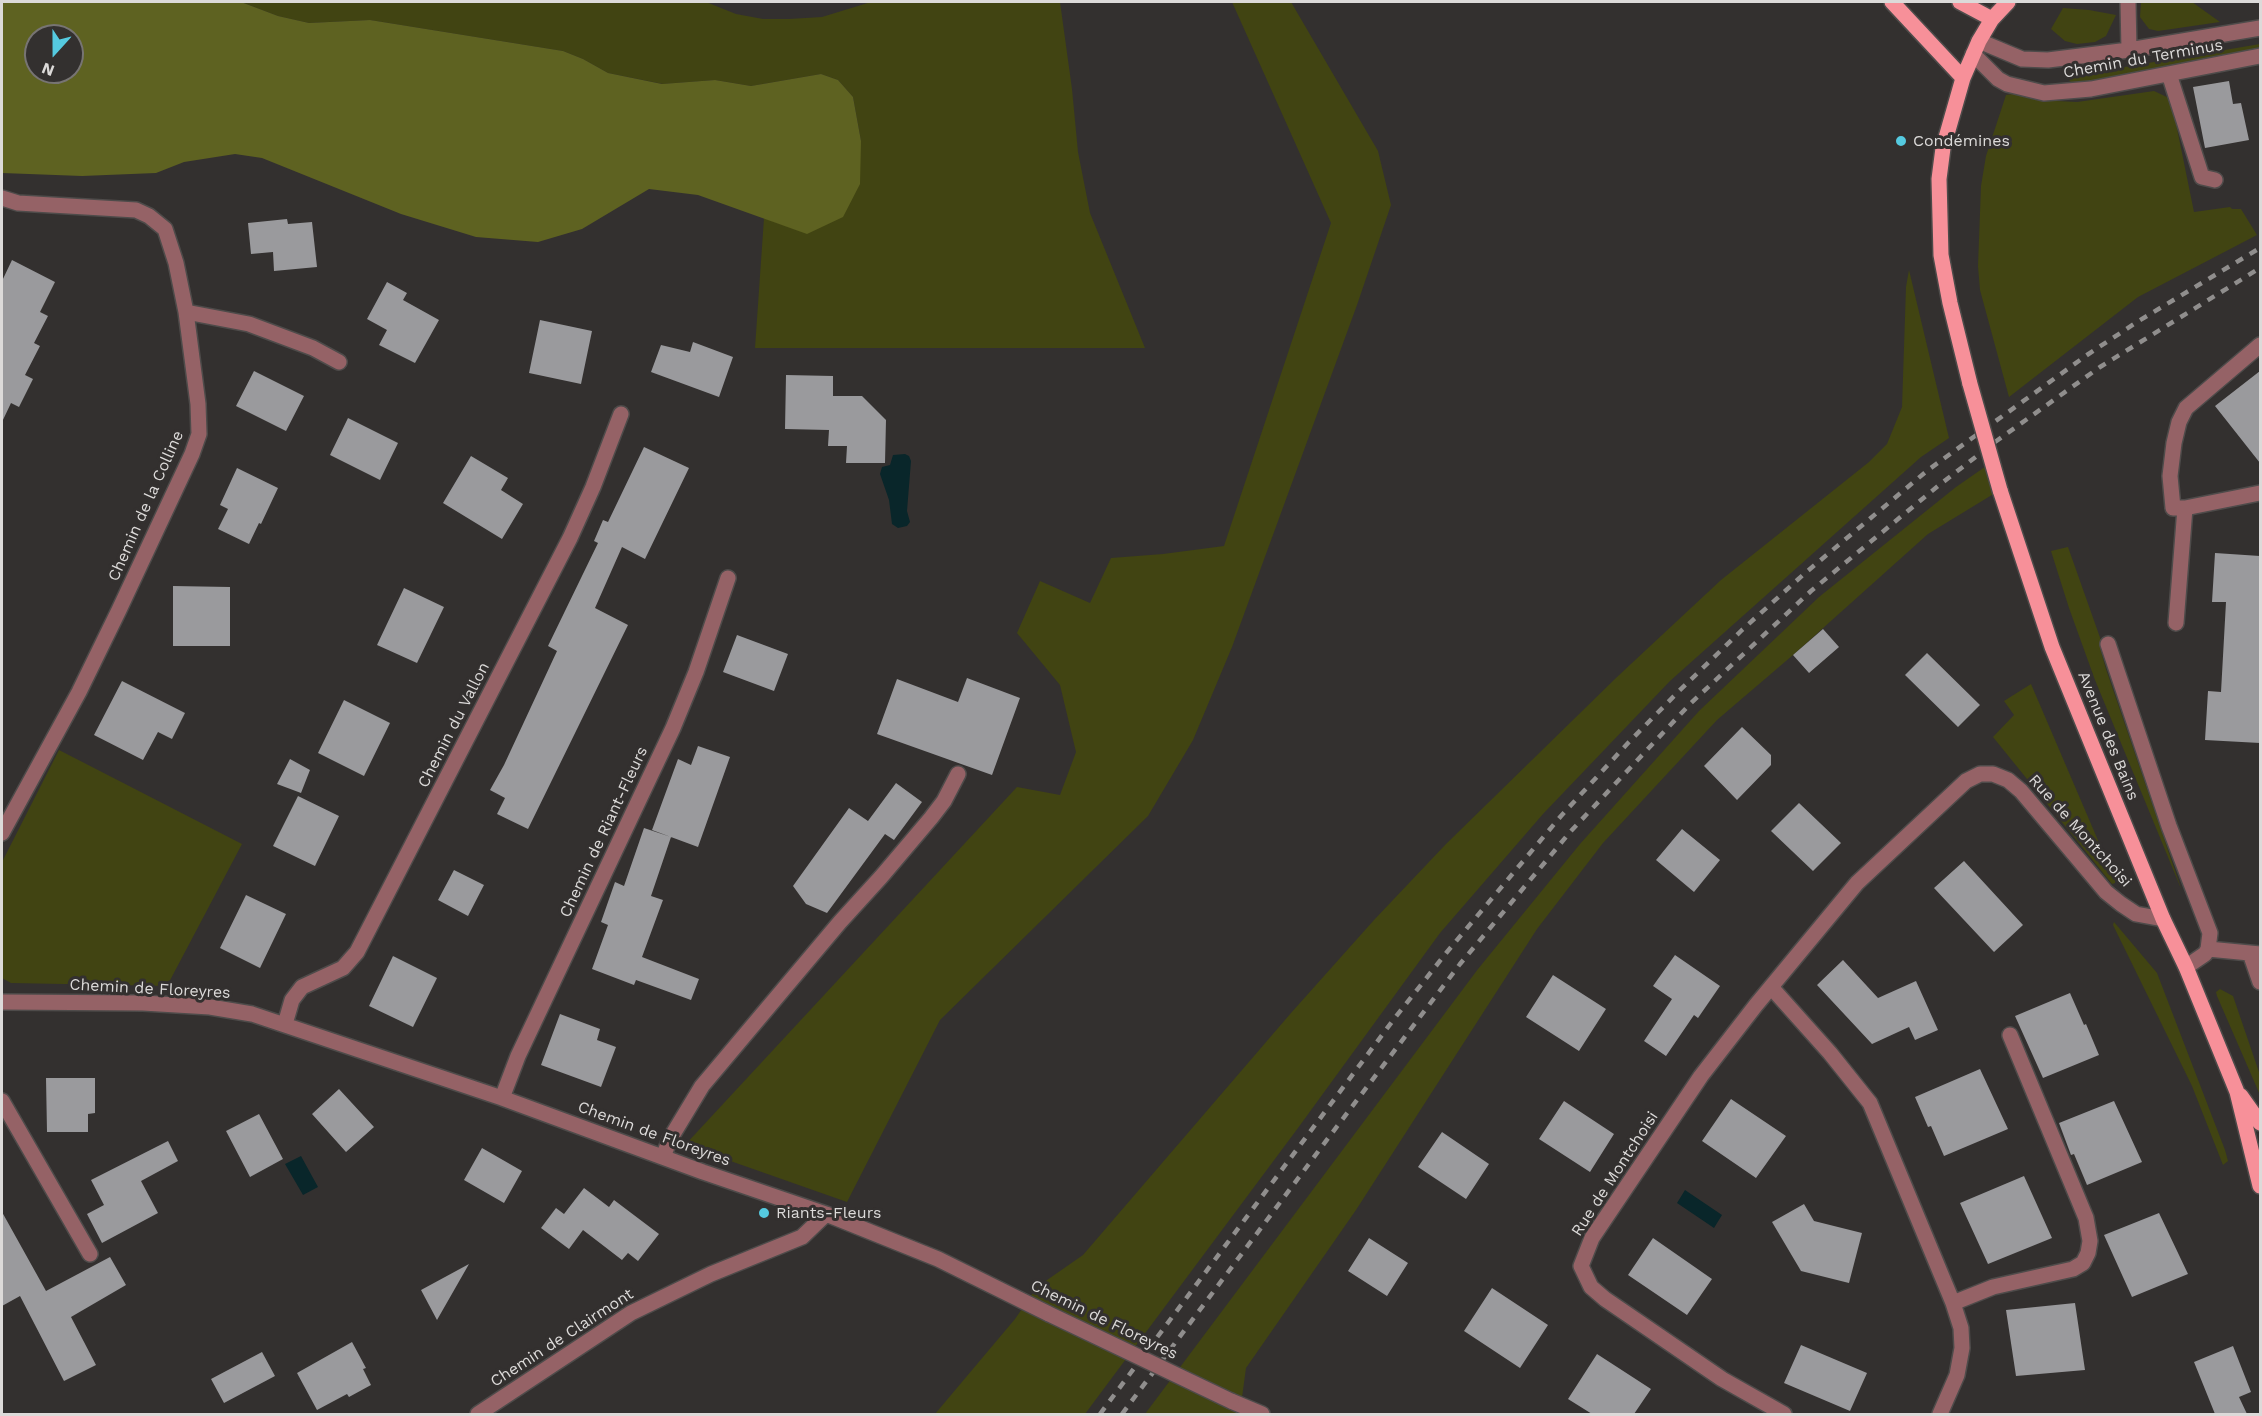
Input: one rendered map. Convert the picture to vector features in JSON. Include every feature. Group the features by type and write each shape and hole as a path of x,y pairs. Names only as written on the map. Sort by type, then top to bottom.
{"main road":[{"path":"1892,2 1964,78"},
{"path":"1960,2 1992,19"},
{"name":"Avenue des Bains","path":"2008,2 1992,19 1976,48 1964,78 1943,148 1938,199 1941,255 1950,303 2000,490 2052,647 2163,919 2186,968 2237,1092"},
{"path":"2237,1092 2260,1123"},
{"path":"2237,1092 2260,1186"}],"street":[{"path":"2128,2 2129,50"},
{"path":"1976,48 2022,59 2048,60 2129,50 2260,28"},
{"name":"Chemin du Terminus","path":"1976,48 1998,79 2007,84 2044,93 2091,90 2260,56"},
{"path":"2169,74 2202,177 2215,180"},
{"name":"Chemin de la Colline","path":"2,198 18,203 117,207 136,210 149,216 165,229 176,263 186,312 198,404 199,434 192,454 79,692 2,833"},
{"path":"186,312 249,324 313,348 339,362"},
{"path":"2176,623 2179,508 2170,476 2179,422 2186,408 2260,345"},
{"name":"Chemin du Vallon","path":"285,1024 292,1000 302,987 343,968 357,952 570,538 621,414"},
{"path":"2179,508 2260,493"},
{"name":"Chemin de Riant-Fleurs","path":"502,1098 518,1056 673,728 696,672 728,578"},
{"path":"2108,644 2169,826 2210,933 2208,949 2186,968"},
{"path":"663,1157 670,1139 702,1086 840,922 931,819 944,801 958,774"},
{"name":"Rue de Montchoisi","path":"1784,1414 1722,1380 1605,1299 1591,1287 1581,1266 1592,1238 1701,1076 1857,884 1966,781 1980,774 1993,774 2008,780 2021,791 2113,898 2136,914 2163,919"},
{"path":"2208,949 2255,954 2260,982"},
{"path":"1771,987 1830,1053 1870,1103 1953,1303 1961,1328 1962,1355 1957,1375 1940,1414"},
{"name":"Chemin de Floreyres","path":"2,1002 143,1003 210,1007 252,1014 285,1024 502,1098 826,1214 938,1259 1236,1407 1262,1414"},
{"path":"1953,1303 1993,1287 2073,1269 2083,1263 2088,1253 2090,1241 2086,1218 2010,1035"},
{"path":"2,1101 90,1254"},
{"name":"Chemin de Clairmont","path":"478,1414 631,1313 711,1274 802,1237 826,1214"}],"green space":[{"path":"2,2 241,2 278,16 309,23 370,20 563,51 608,73 662,84 715,80 751,86 821,74 838,80 853,97 861,141 860,184 843,217 807,234 698,195 649,189 582,229 538,242 476,237 401,214 262,158 235,154 184,162 156,173 82,176 2,173"},
{"path":"241,2 706,2 736,14 763,19 789,19 822,17 871,2 1060,2 1078,152 1090,213 1145,348 755,348 764,218 807,233 861,141 853,97 838,80 821,74 751,86 715,80 663,84 608,73 563,51 370,20 309,23 278,16"},
{"path":"1232,2 1291,2 1378,151 1391,205 1357,305 1232,647 1193,740 1148,816 940,1020 847,1202 685,1145 1017,787 1060,795 1076,752 1060,685 1017,633 1040,581 1090,603 1111,558 1224,546 1331,223"},
{"path":"2141,2 2192,2 2220,22 2158,31 2149,29 2140,17"},
{"path":"2063,8 2116,15 2106,36 2095,42 2077,44 2065,41 2051,29"},
{"path":"2260,44 2260,47 2133,77 2074,85 2066,77"},
{"path":"2154,91 2171,99 2194,212 2230,207 2241,209 2257,235 2138,297 2009,397 1980,290 1978,266 1981,186 1986,156 2006,95 2013,94 2036,100 2077,102"},
{"path":"1909,270 1949,438 1921,457 1670,681 1543,814 1440,933 1085,1414 935,1414 1015,1319 1037,1287 1083,1255 1291,1013 1446,844 1617,677 1721,580 1869,462 1887,444 1902,407 1906,287"},
{"path":"1992,462 2000,490 1928,534 1717,720 1603,843 1537,929 1356,1210 1246,1368 1241,1405 1235,1414 1145,1414 1478,969 1580,844 1699,711 1819,597 1956,487"},
{"path":"2068,547 2103,646 2100,648 2106,669 2182,891 2095,680 2069,608 2051,551"},
{"path":"2031,684 2115,883 2112,884 1993,737 2014,715 2004,701"},
{"path":"59,750 242,844 167,986 11,983 2,978 2,862"},
{"path":"2114,922 2157,973 2225,1150 2228,1161 2223,1165 2192,1086 2113,925"},
{"path":"2220,989 2233,996 2260,1075 2260,1095 2217,996 2216,992"}],"water":[{"path":"905,454 911,461 907,511 910,522 907,526 898,528 892,524 889,500 880,474 882,467 890,465 893,455"},
{"path":"301,1156 318,1187 303,1195 285,1164"},
{"path":"1685,1190 1722,1215 1714,1228 1677,1203"}],"building":[{"path":"2229,81 2233,104 2241,103 2249,140 2205,148 2193,87"},
{"path":"287,219 288,224 312,222 317,267 274,271 273,252 251,254 248,223"},
{"path":"12,260 55,282 40,312 48,316 34,343 40,346 25,375 33,379 19,407 11,403 2,422 2,281"},
{"path":"387,282 407,293 403,300 439,320 415,363 379,345 387,330 367,319"},
{"path":"540,320 592,331 581,384 529,373"},
{"path":"693,342 733,357 719,397 651,372 661,345 690,352"},
{"path":"254,371 304,396 286,431 236,406"},
{"path":"2260,371 2260,463 2215,406"},
{"path":"786,375 833,376 833,396 862,396 886,420 885,463 846,463 847,446 828,446 829,430 785,429"},
{"path":"348,418 398,443 380,480 330,455"},
{"path":"644,447 689,468 645,559 622,547 595,608 628,625 528,829 497,814 505,798 490,790 557,651 548,646 598,543 594,541 603,520 608,522"},
{"path":"471,456 508,478 501,490 523,504 502,539 443,503"},
{"path":"237,468 278,488 249,544 218,529 228,509 220,505"},
{"path":"2215,553 2260,556 2260,743 2205,740 2208,691 2221,692 2226,602 2212,602"},
{"path":"173,586 230,587 230,646 173,646"},
{"path":"404,588 444,607 417,663 377,645"},
{"path":"1823,629 1839,647 1809,673 1793,655"},
{"path":"737,635 788,654 774,691 723,672"},
{"path":"1927,653 1980,705 1958,727 1905,675"},
{"path":"967,678 1020,698 992,775 877,734 897,679 958,702"},
{"path":"122,681 185,713 172,739 158,732 143,760 94,735"},
{"path":"344,700 390,723 364,776 318,753"},
{"path":"1742,727 1771,755 1771,765 1737,800 1704,766"},
{"path":"698,746 730,757 698,847 652,830 678,759 691,765"},
{"path":"290,759 310,770 301,793 277,784"},
{"path":"896,783 922,802 894,840 885,834 827,913 806,904 793,886 849,808 868,821"},
{"path":"298,796 339,816 315,866 273,846"},
{"path":"1799,803 1841,843 1813,871 1771,831"},
{"path":"644,828 671,837 651,896 663,900 642,957 699,979 691,1000 636,980 634,985 592,969 608,925 601,922 615,882 624,886"},
{"path":"1682,829 1720,860 1694,892 1656,860"},
{"path":"1964,861 2023,925 1994,952 1934,888"},
{"path":"454,870 484,885 468,916 438,900"},
{"path":"246,895 286,914 260,968 220,948"},
{"path":"1675,955 1720,986 1698,1018 1694,1015 1666,1056 1644,1041 1672,999 1653,986"},
{"path":"393,956 437,978 413,1027 369,1006"},
{"path":"1843,960 1878,998 1916,981 1938,1030 1915,1040 1909,1027 1872,1044 1817,985"},
{"path":"1553,975 1606,1009 1579,1051 1526,1017"},
{"path":"2070,993 2099,1055 2043,1078 2015,1016"},
{"path":"560,1014 600,1029 597,1040 616,1047 601,1087 541,1065"},
{"path":"1980,1069 2008,1129 1944,1156 1915,1097"},
{"path":"46,1078 95,1078 95,1113 88,1114 88,1132 47,1132"},
{"path":"339,1089 374,1127 346,1152 312,1114"},
{"path":"1731,1099 1786,1136 1756,1178 1702,1141"},
{"path":"1564,1101 1614,1134 1590,1172 1539,1139"},
{"path":"2114,1101 2142,1162 2087,1185 2074,1154 2071,1155 2059,1123"},
{"path":"259,1114 283,1159 250,1177 226,1131"},
{"path":"1442,1132 1489,1164 1466,1199 1418,1167"},
{"path":"168,1141 178,1161 141,1181 158,1213 102,1243 87,1214 104,1205 91,1180"},
{"path":"482,1148 522,1171 504,1203 464,1180"},
{"path":"2024,1176 2052,1238 1988,1264 1960,1203"},
{"path":"584,1188 609,1207 614,1200 659,1234 638,1261 628,1253 622,1260 583,1230 569,1249 541,1228 556,1208 564,1214"},
{"path":"1804,1204 1814,1221 1862,1233 1849,1283 1801,1271 1772,1222"},
{"path":"2,1212 46,1291 110,1257 126,1285 71,1317 96,1365 64,1381 20,1296 2,1306"},
{"path":"2159,1213 2188,1274 2132,1297 2104,1235"},
{"path":"1369,1238 1408,1263 1387,1296 1348,1271"},
{"path":"1653,1238 1712,1279 1687,1315 1628,1275"},
{"path":"469,1264 437,1320 421,1290"},
{"path":"1492,1288 1548,1325 1520,1368 1464,1331"},
{"path":"2075,1303 2085,1370 2016,1376 2006,1310"},
{"path":"352,1342 366,1368 363,1369 371,1385 349,1397 347,1394 317,1410 297,1373"},
{"path":"1801,1345 1867,1373 1850,1411 1784,1383"},
{"path":"2233,1346 2251,1392 2239,1397 2247,1414 2215,1414 2194,1362"},
{"path":"262,1352 275,1376 224,1403 211,1379"},
{"path":"1597,1354 1651,1389 1634,1414 1592,1414 1568,1399"}],"railway":[{"path":"1100,1414 1394,1019 1447,952 1561,816 1678,692 1804,574 1928,470 2087,355 2260,248"},
{"path":"1122,1414 1460,964 1571,831 1690,704 1811,591 1995,442 2100,367 2260,268"}],"place":[{"name":"Condémines","path":"1901,141"},
{"name":"Riants-Fleurs","path":"764,1213"}]}
